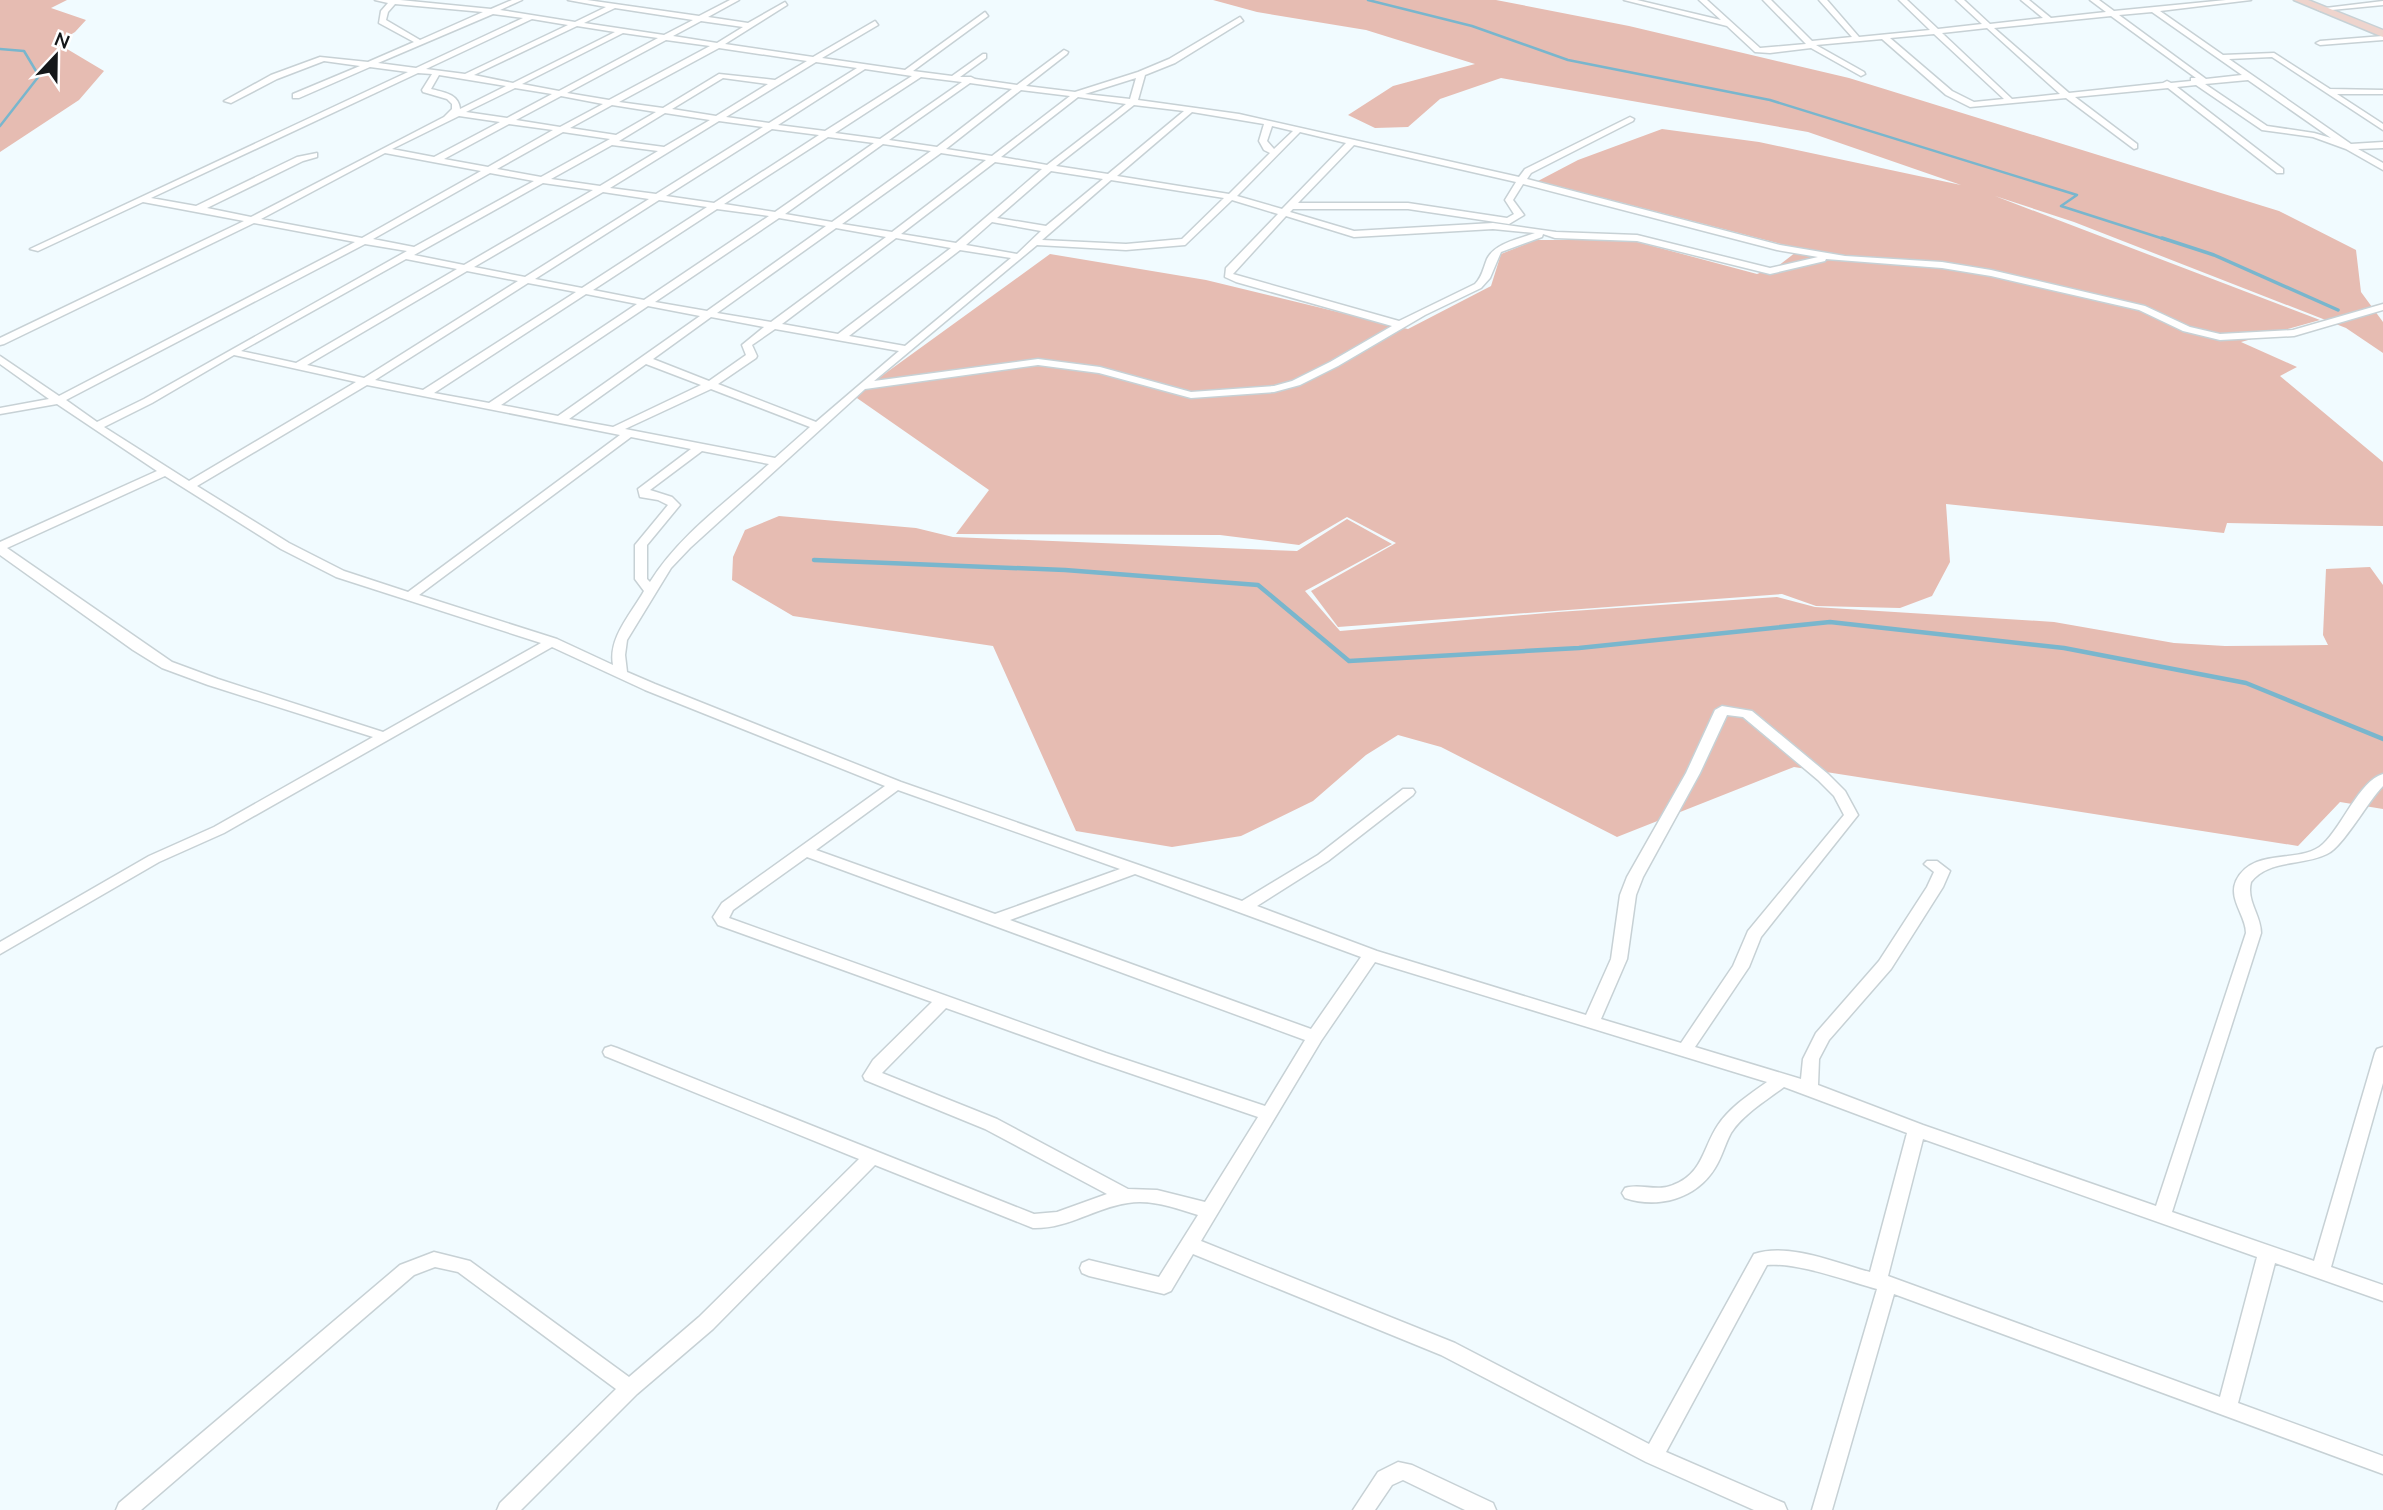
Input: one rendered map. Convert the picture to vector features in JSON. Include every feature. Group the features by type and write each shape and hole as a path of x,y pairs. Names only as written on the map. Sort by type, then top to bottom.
{"street":[{"path":"379,0 490,11 864,67 1191,109 1269,123 1520,180 1768,245 1831,257 1942,265 1991,273 2142,308 2187,329 2220,337 2294,333 2383,307"},
{"path":"394,0 382,15 382,20 419,42"},
{"path":"442,5 453,0"},
{"path":"296,96 517,0"},
{"path":"572,0 752,26"},
{"path":"435,160 735,0"},
{"path":"1628,0 1728,24"},
{"path":"1703,0 1758,50 2247,0"},
{"path":"1767,0 1811,45 1861,74"},
{"path":"1823,0 1858,40"},
{"path":"1903,0 2011,102"},
{"path":"1960,0 2047,80 2134,146"},
{"path":"2025,0 2051,21"},
{"path":"2094,0 2266,128 2314,135 2349,147 2383,145"},
{"path":"2299,0 2383,36"},
{"path":"2321,9 2383,3"},
{"path":"0,411 59,400 363,240 718,46 785,4"},
{"path":"465,76 613,6"},
{"path":"2154,10 2349,147 2383,167"},
{"path":"908,71 985,13"},
{"path":"35,249 533,17"},
{"path":"613,431 708,386 752,356 747,345 1079,93 1141,74 1172,61 1240,19"},
{"path":"300,365 667,150 875,23"},
{"path":"0,342 252,220 384,150 624,30"},
{"path":"2320,43 2383,36"},
{"path":"1884,37 1957,99 1981,105 2166,83 2250,77"},
{"path":"559,421 939,150 1064,52"},
{"path":"2222,57 2274,55 2383,128"},
{"path":"955,77 983,56"},
{"path":"228,101 274,77 322,59 465,76 611,103 1110,176 1232,197 1289,210 1354,234 1493,226 1555,235 1637,238 1770,271 1831,257"},
{"path":"191,485 366,381 524,279 773,127 864,67"},
{"path":"437,73 426,90 450,97 456,104 456,110 445,119"},
{"path":"425,394 920,73"},
{"path":"842,336 959,246 1050,167 1134,101 1141,74"},
{"path":"96,427 148,401 615,140 722,76 778,83"},
{"path":"491,407 777,215 971,79"},
{"path":"2166,83 2280,171"},
{"path":"2329,91 2383,92"},
{"path":"621,671 618,655 621,640 666,566 862,386 1019,257 1048,229 1191,109"},
{"path":"457,113 667,150"},
{"path":"1289,210 1408,206 1507,222 1520,215 1509,200 1528,171 1630,119"},
{"path":"1269,123 1263,141 1267,148 1276,153"},
{"path":"1033,242 1126,247 1182,243 1299,129"},
{"path":"1352,142 1228,275 1401,325"},
{"path":"384,150 541,180 777,215 1019,257"},
{"path":"196,210 299,159 314,155"},
{"path":"142,199 414,250"},
{"path":"989,219 1048,229"},
{"path":"862,386 1038,362 1100,370 1189,395 1274,389 1296,383 1334,364 1401,325 1483,283 1493,255 1498,250 1547,232"},
{"path":"404,257 907,349"},
{"path":"232,352 425,394 777,462"},
{"path":"0,359 96,427 285,546 358,580 552,642 621,671 650,687 896,785 1244,907 1371,955 1809,1088 1917,1130 2383,1293"},
{"path":"643,359 817,426"},
{"path":"410,596 465,551 585,468 628,434"},
{"path":"650,590 641,579 641,545 674,505 670,500 659,496 644,495 644,489 700,447"},
{"path":"166,471 0,548 167,665 383,736"},
{"path":"0,949 154,859 219,830 552,642"},
{"path":"1591,1023 1619,960 1628,895 1635,877 1693,773 1723,710 1748,714 1823,777 1840,794 1851,815 1754,935 1741,967 1684,1051"},
{"path":"2162,1214 2230,1011 2254,930 2242,900 2242,884 2249,874 2263,866 2320,854 2328,848 2368,793 2383,778"},
{"path":"896,785 727,907 721,916 723,921 1267,1114"},
{"path":"1244,907 1323,858 1408,792"},
{"path":"803,850 1315,1037"},
{"path":"1809,1088 1811,1059 1822,1037 1885,965 1935,887 1942,870 1933,864"},
{"path":"995,920 1135,869"},
{"path":"1089,1268 1164,1286 1315,1037 1371,955"},
{"path":"943,1001 878,1064 871,1076 991,1124 1126,1196"},
{"path":"611,1052 1033,1221 1061,1219 1126,1196 1146,1195 1211,1211"},
{"path":"2321,1271 2383,1053"},
{"path":"1631,1193 1656,1197 1673,1194 1688,1186 1708,1165 1727,1126 1780,1081"},
{"path":"1822,1510 1882,1282 1917,1130"},
{"path":"507,1510 630,1388 706,1323 871,1158"},
{"path":"1191,1245 1448,1349 1653,1456 1777,1510"},
{"path":"2227,1408 2268,1252"},
{"path":"1653,1456 1761,1259 1789,1258 1882,1282 2383,1465"},
{"path":"126,1510 407,1270 434,1259 463,1266 630,1388"},
{"path":"1363,1510 1389,1474 1396,1470 1405,1471 1486,1510"}],"shaded area":[{"path":"0,0 67,0 51,8 86,20 75,32 57,43 104,71 79,100 0,152"},
{"path":"1213,0 1496,0 1629,26 1849,78 2279,211 2356,250 2361,292 2383,322 2383,353 2346,328 2074,222 1995,196 2320,320 2241,342 2297,367 2280,376 2383,462 2383,526 2227,523 2224,533 1946,504 1950,562 1932,596 1900,608 1816,606 1782,594 1338,627 1311,591 1396,543 1347,517 1299,545 1220,535 956,534 989,490 854,396 1050,254 1206,280 1408,329 1491,286 1501,254 1536,240 1630,240 1757,274 1778,266 1800,249 1538,181 1578,160 1662,129 1759,142 1961,185 1808,132 1501,78 1440,99 1408,127 1375,128 1348,115 1393,86 1475,64 1366,30 1257,12"},
{"path":"779,516 916,528 953,537 1297,551 1347,519 1392,544 1305,591 1340,631 1777,597 1815,607 2054,622 2174,643 2225,646 2328,645 2323,635 2326,569 2370,567 2383,585 2383,809 2340,802 2298,846 1794,767 1617,837 1441,747 1398,735 1366,755 1313,801 1241,836 1172,847 1076,831 993,646 793,616 732,580 733,557 745,530"}],"waterway":[{"path":"1368,0 1472,26 1568,60 1770,100 2077,195 2061,206 2167,240"},
{"path":"0,49 24,51 39,76 0,126"},
{"path":"2162,238 2214,255 2338,310"},
{"path":"814,560 1065,570 1258,585 1349,661 1579,648 1830,622 2064,648 2246,683 2383,739"}]}
